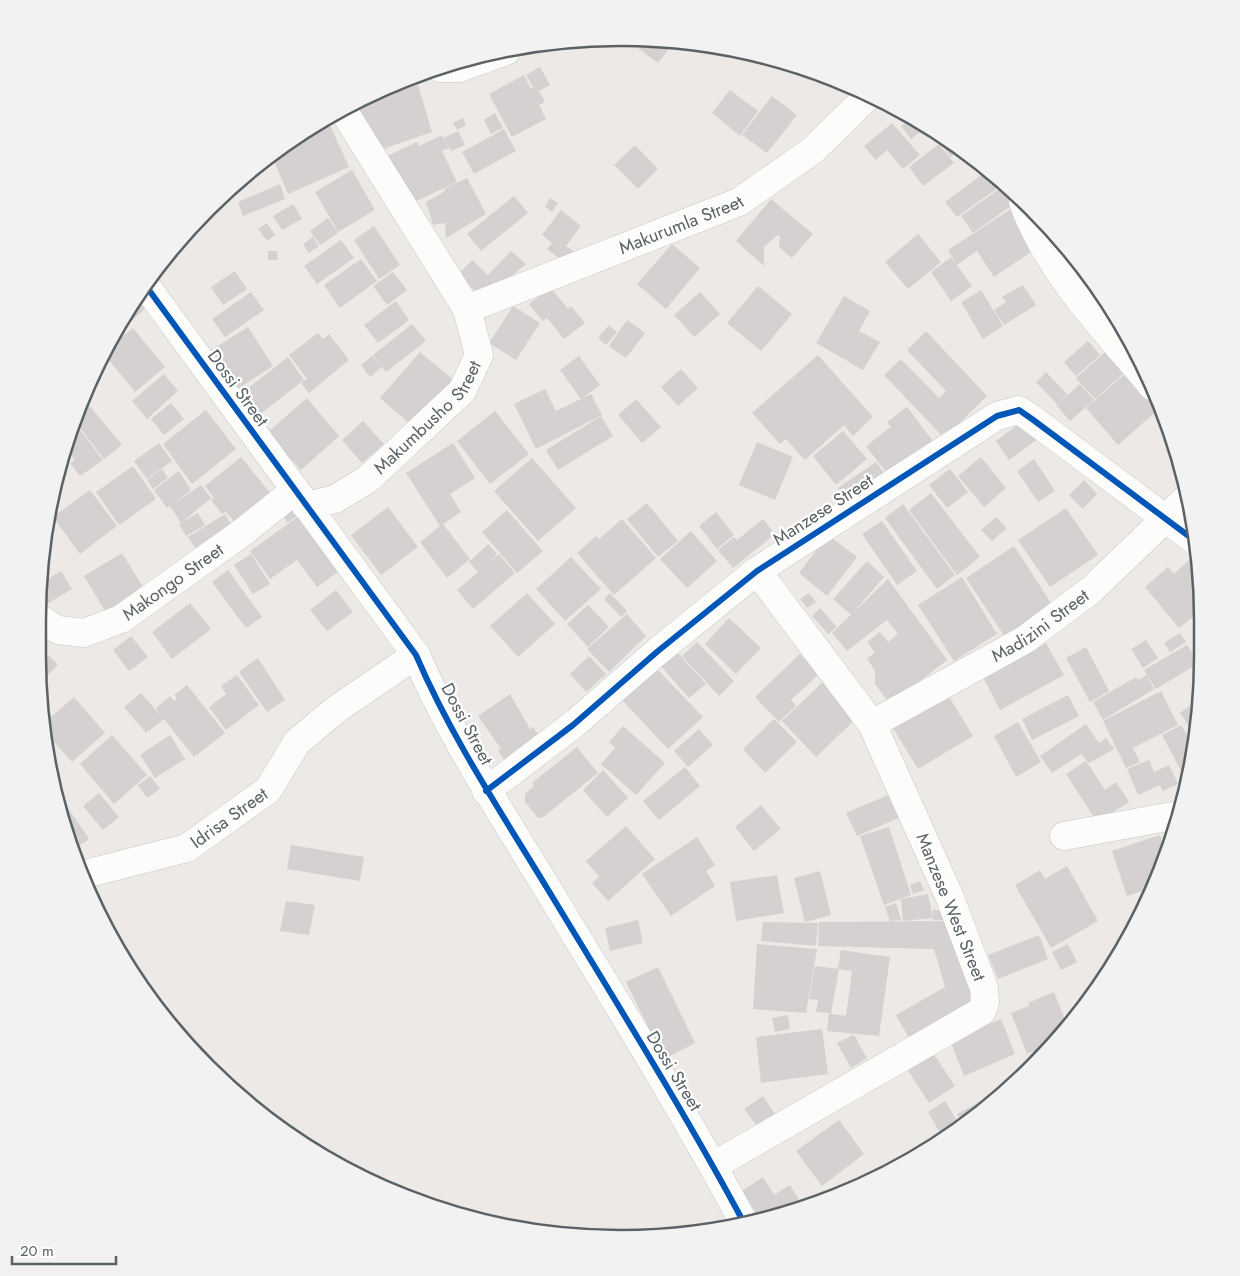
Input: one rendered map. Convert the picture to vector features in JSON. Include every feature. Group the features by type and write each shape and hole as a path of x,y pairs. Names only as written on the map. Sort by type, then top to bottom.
{"street":[{"name":"Makurumla Street","path":"467,309 739,202 812,150 863,100"},
{"name":"Makumbusho Street","path":"300,498 335,499 368,479 462,391 479,355 467,309 347,116"},
{"path":"1028,216 1046,252 1073,290 1134,364"},
{"name":"Dossi Street","path":"150,291 416,655 429,685 486,791 557,904 713,1166 741,1217"},
{"name":"Manzese Street","path":"486,791 573,725 658,651 757,571 997,416 1018,410 1065,442 1187,535"},
{"name":"Makongo Street","path":"46,622 58,630 84,633 121,619 243,532 300,498"},
{"name":"Madizini Street","path":"872,724 1026,639 1091,590 1182,503"},
{"name":"Manzese West Street","path":"713,1166 982,1011 985,1002 984,988 950,898 872,724 757,571"},
{"name":"Idrisa Street","path":"89,873 187,848 268,790 297,742 331,714 416,655"},
{"path":"1064,836 1170,817"}],"building":[{"path":"636,46 669,48 658,63"},
{"path":"540,67 550,85 539,91 545,102 539,105 546,119 512,137 489,94 524,75 531,89 537,85 533,87 526,75"},
{"path":"418,85 432,132 371,153 359,109 398,91"},
{"path":"730,90 758,111 740,136 712,113"},
{"path":"772,96 797,115 767,153 742,135"},
{"path":"495,113 503,128 491,134 484,120"},
{"path":"463,118 466,125 457,130 453,123"},
{"path":"906,122 921,132 911,139 901,126"},
{"path":"892,123 920,155 903,169 887,150 876,160 864,146"},
{"path":"330,125 349,167 288,194 275,162"},
{"path":"504,129 516,151 474,174 462,152"},
{"path":"458,131 465,145 451,151 444,138"},
{"path":"442,135 449,148 442,151 457,182 397,210 375,162 417,142 419,146"},
{"path":"939,144 954,163 923,186 909,167"},
{"path":"635,145 658,169 638,189 614,165"},
{"path":"941,145 954,154 951,157"},
{"path":"352,170 375,210 338,232 315,192"},
{"path":"981,175 997,188 957,217 945,202"},
{"path":"467,178 486,214 446,238 445,223 433,225 426,202 445,191 444,189"},
{"path":"280,184 285,199 243,216 238,202"},
{"path":"998,189 1014,204 973,233 961,216"},
{"path":"514,196 528,213 481,251 467,234"},
{"path":"550,198 558,203 552,212 545,207"},
{"path":"771,199 813,234 792,258 779,247 780,235 776,236 764,247 764,266 736,241"},
{"path":"293,204 302,219 282,230 273,216"},
{"path":"1011,209 1037,248 994,277 977,251 957,265 948,250"},
{"path":"561,210 581,226 566,246 574,252 566,263 547,249 552,243 542,235"},
{"path":"328,218 338,233 320,245 310,231"},
{"path":"267,223 275,235 267,241 258,229"},
{"path":"374,226 400,265 379,279 354,240"},
{"path":"918,234 941,262 908,289 885,262"},
{"path":"313,237 319,246 309,253 303,244"},
{"path":"341,240 354,258 317,284 304,266"},
{"path":"672,244 700,268 666,309 637,284"},
{"path":"268,251 277,251 278,260 268,260"},
{"path":"511,251 526,264 485,299 457,276 472,260 488,275"},
{"path":"951,257 972,286 951,301 931,272"},
{"path":"361,259 377,281 340,308 324,285"},
{"path":"235,271 247,289 223,305 211,287"},
{"path":"393,272 407,290 387,305 373,286"},
{"path":"1023,285 1036,305 1004,325 994,310 1006,302 1002,297"},
{"path":"758,286 792,314 761,351 727,323"},
{"path":"550,287 568,309 571,306 585,323 564,339 547,318 543,321 529,304"},
{"path":"981,290 1003,326 983,339 961,302"},
{"path":"251,292 264,310 225,337 212,319"},
{"path":"700,292 720,314 694,337 674,315"},
{"path":"844,296 870,311 859,331 880,342 863,370 816,343"},
{"path":"146,297 151,303 129,323"},
{"path":"396,301 409,320 378,343 364,325"},
{"path":"513,306 540,323 516,360 489,343"},
{"path":"627,320 645,333 626,358 609,346"},
{"path":"412,324 426,341 386,372 382,367 370,377 361,365 372,356 380,364 373,355"},
{"path":"609,325 617,332 606,345 598,338"},
{"path":"248,327 273,366 233,392 208,352"},
{"path":"133,328 165,367 135,392 109,360 120,339"},
{"path":"926,331 987,396 944,438 884,375 901,359 939,398 946,391 907,350"},
{"path":"318,333 323,339 329,334 349,360 309,393 301,383 307,379 289,355"},
{"path":"1088,341 1100,355 1076,376 1064,362"},
{"path":"1106,351 1125,372 1095,399 1076,378"},
{"path":"420,352 456,382 416,429 380,398"},
{"path":"818,355 873,417 853,436 844,425 805,460 786,439 780,444 752,413"},
{"path":"579,356 600,385 581,399 560,370"},
{"path":"288,357 304,380 259,415 242,393"},
{"path":"681,369 698,388 678,406 661,387"},
{"path":"1046,372 1067,394 1057,404 1036,382"},
{"path":"1127,372 1149,397 1155,413 1118,445 1086,408"},
{"path":"164,374 178,391 147,419 132,401"},
{"path":"1080,384 1094,400 1070,421 1056,405"},
{"path":"545,389 556,411 591,394 602,415 536,449 514,404"},
{"path":"307,398 339,436 301,470 267,433"},
{"path":"636,399 661,427 642,443 618,415"},
{"path":"171,403 184,419 164,435 151,419"},
{"path":"90,406 122,445 104,459 80,428 87,409"},
{"path":"907,407 933,441 889,476 866,446 891,427 887,422"},
{"path":"206,410 236,449 192,484 163,444"},
{"path":"495,411 529,454 490,484 457,441"},
{"path":"601,416 613,436 558,470 546,450"},
{"path":"1026,419 1042,436 1009,460 996,441"},
{"path":"363,421 384,444 362,463 342,440"},
{"path":"80,429 103,460 80,476 70,463 75,460 71,455"},
{"path":"843,431 867,459 836,485 813,456"},
{"path":"757,442 793,457 775,500 739,485"},
{"path":"159,443 172,461 147,479 134,461"},
{"path":"453,443 475,478 450,494 461,512 443,524 470,559 447,578 420,542 440,526 406,473"},
{"path":"241,457 271,494 235,523 225,511 222,514 211,500 214,498 205,486"},
{"path":"981,457 1006,488 984,507 958,476"},
{"path":"532,458 576,508 538,541 494,491"},
{"path":"1034,459 1055,491 1038,502 1017,471"},
{"path":"876,462 885,474 847,501 838,488"},
{"path":"133,466 156,499 119,525 96,492"},
{"path":"162,469 168,478 153,489 147,480"},
{"path":"950,469 968,492 947,508 929,485"},
{"path":"179,471 191,490 172,505 201,485 211,498 181,523 170,506 167,508 154,490"},
{"path":"1084,480 1097,494 1083,509 1069,495"},
{"path":"90,490 117,526 80,554 55,520 56,515"},
{"path":"931,493 980,557 957,575 909,510"},
{"path":"647,503 678,541 658,557 627,519"},
{"path":"903,504 955,575 937,589 885,518"},
{"path":"297,506 302,513 287,523 283,515"},
{"path":"388,507 418,547 381,575 351,535"},
{"path":"1066,508 1098,555 1050,587 1018,540"},
{"path":"507,510 543,551 517,573 482,532"},
{"path":"716,512 734,535 717,549 699,526"},
{"path":"198,513 205,525 186,536 179,524"},
{"path":"225,514 236,532 200,555 188,537"},
{"path":"302,514 342,569 317,587 297,560 270,579 250,551"},
{"path":"996,517 1007,528 992,541 981,530"},
{"path":"622,519 656,558 614,595 577,553 596,536 599,539"},
{"path":"763,519 775,534 733,568 718,550 734,537 737,540"},
{"path":"882,521 917,571 897,585 862,534"},
{"path":"691,531 717,561 687,588 660,559"},
{"path":"828,535 857,557 827,596 799,573"},
{"path":"488,544 497,554 486,565 499,554 515,573 473,609 457,590 478,572 469,562"},
{"path":"1014,546 1053,606 1005,637 966,578"},
{"path":"122,553 146,592 108,616 84,576"},
{"path":"251,554 270,584 253,594 234,565"},
{"path":"571,557 601,589 565,621 536,589"},
{"path":"1190,559 1194,616 1179,628 1145,587 1168,567 1174,574"},
{"path":"867,561 884,577 851,615 833,599"},
{"path":"228,570 262,617 246,628 212,582"},
{"path":"61,571 72,589 46,604 47,579"},
{"path":"962,577 997,634 954,661 918,605"},
{"path":"888,579 947,660 890,704 875,684 875,671 867,658 875,653 867,642 880,632 888,642 898,634 887,620 847,651 832,633"},
{"path":"336,590 353,612 327,631 310,610"},
{"path":"527,593 555,624 518,657 490,626"},
{"path":"610,593 627,611 621,617 604,599"},
{"path":"809,593 816,602 807,608 800,599"},
{"path":"190,603 211,629 172,659 152,632"},
{"path":"588,605 609,627 588,647 567,624"},
{"path":"820,608 837,627 828,634 812,616"},
{"path":"627,614 646,636 609,672 587,649"},
{"path":"729,618 761,648 736,674 705,644"},
{"path":"1180,633 1186,642 1170,652 1164,643"},
{"path":"131,636 148,657 129,671 113,650"},
{"path":"1146,640 1158,658 1143,668 1131,649"},
{"path":"697,642 734,681 719,696 682,656"},
{"path":"1046,643 1064,675 1000,710 983,677"},
{"path":"1187,645 1194,656 1194,666 1156,689 1144,670"},
{"path":"1086,647 1109,691 1090,702 1066,658"},
{"path":"677,652 706,684 689,698 661,666"},
{"path":"46,653 58,665 47,676"},
{"path":"800,654 819,674 791,700 796,706 779,722 755,697"},
{"path":"589,656 606,674 586,692 570,674"},
{"path":"258,658 285,700 267,712 239,672"},
{"path":"656,668 703,717 668,749 622,700"},
{"path":"237,675 259,705 226,730 209,707 226,694 221,686"},
{"path":"1147,675 1154,689 1103,720 1093,702 1136,677 1138,680"},
{"path":"827,678 861,714 816,757 782,721"},
{"path":"187,685 225,733 194,757 164,719 146,733 124,707 141,693 162,717 156,708 170,696 174,701 177,699 174,695"},
{"path":"1161,691 1178,725 1133,748 1140,762 1126,768 1103,721"},
{"path":"510,694 530,729 533,727 544,743 509,767 498,751 501,749 478,716"},
{"path":"948,695 973,736 918,769 893,728"},
{"path":"1068,695 1079,716 1032,740 1022,719"},
{"path":"74,697 105,733 72,762 53,740 50,718"},
{"path":"1192,704 1189,727 1180,713"},
{"path":"774,719 797,742 765,773 743,749"},
{"path":"1018,722 1041,762 1016,777 994,736"},
{"path":"1086,724 1099,743 1106,738 1114,749 1089,763 1081,754 1052,773 1040,756"},
{"path":"1181,725 1188,737 1181,771 1162,735"},
{"path":"623,726 665,763 636,795 601,764 615,748 609,742"},
{"path":"699,729 713,745 688,767 674,751"},
{"path":"112,735 147,775 114,804 80,764"},
{"path":"170,735 185,759 155,778 140,755"},
{"path":"577,747 598,773 542,818 537,817 525,802 525,794 534,786 532,783"},
{"path":"1149,760 1154,772 1169,765 1178,784 1163,791 1160,785 1138,795 1127,769"},
{"path":"1086,761 1105,790 1116,782 1129,802 1097,822 1066,774"},
{"path":"685,767 700,786 659,820 643,801"},
{"path":"603,770 628,798 607,817 583,790"},
{"path":"150,776 160,789 147,798 138,785"},
{"path":"895,792 905,815 857,836 846,813"},
{"path":"99,793 119,817 103,830 83,806"},
{"path":"761,805 781,829 754,851 735,827"},
{"path":"67,806 89,839 79,846"},
{"path":"626,826 655,859 608,901 592,883 599,877 586,861"},
{"path":"889,827 911,895 884,905 860,836"},
{"path":"1160,835 1162,842 1144,890 1127,896 1112,851"},
{"path":"697,837 715,865 706,871 715,886 671,916 642,874"},
{"path":"291,845 364,857 360,881 287,869"},
{"path":"1067,866 1098,921 1051,948 1015,885 1040,870 1045,879"},
{"path":"820,871 831,915 805,922 794,878"},
{"path":"777,875 784,913 736,921 730,882"},
{"path":"920,881 924,890 913,894 910,885"},
{"path":"928,894 933,918 903,921 901,899"},
{"path":"286,901 315,905 309,935 280,931"},
{"path":"896,903 901,920 890,921 885,907"},
{"path":"933,910 949,910 949,920 933,920"},
{"path":"638,920 643,943 610,951 605,928"},
{"path":"954,921 979,1003 910,1040 896,1015 945,987 934,949 818,946 819,922"},
{"path":"763,922 818,923 816,946 761,941"},
{"path":"1039,935 1048,959 998,979 988,955"},
{"path":"757,944 817,949 806,1013 753,1009"},
{"path":"1068,944 1077,962 1061,970 1052,952"},
{"path":"841,950 890,957 879,1036 827,1031 829,1013 816,1012 818,1000 809,999 815,966 838,969","holes":["839,969 852,971 846,1016 831,1014"]},
{"path":"658,967 695,1043 664,1059 626,982"},
{"path":"1054,992 1064,1018 1037,1050 1027,1054 1011,1013 1029,1006 1028,1003"},
{"path":"788,1015 790,1029 775,1032 772,1018"},
{"path":"1001,1019 1015,1054 964,1076 950,1040"},
{"path":"822,1029 828,1074 761,1083 756,1037"},
{"path":"854,1035 867,1058 851,1068 837,1043"},
{"path":"931,1050 955,1086 929,1103 905,1066"},
{"path":"763,1096 775,1114 757,1126 744,1109"},
{"path":"945,1101 957,1120 940,1132 928,1112"},
{"path":"981,1101 960,1118 957,1114"},
{"path":"839,1120 864,1154 822,1186 796,1151"},
{"path":"763,1177 774,1195 790,1185 799,1200 756,1213 742,1191"}],"cycle path":[{"path":"150,291 416,655 445,715 477,774 648,1054 741,1217"},
{"path":"486,791 573,725 658,651 757,571 997,416 1019,410 1187,535"}]}
